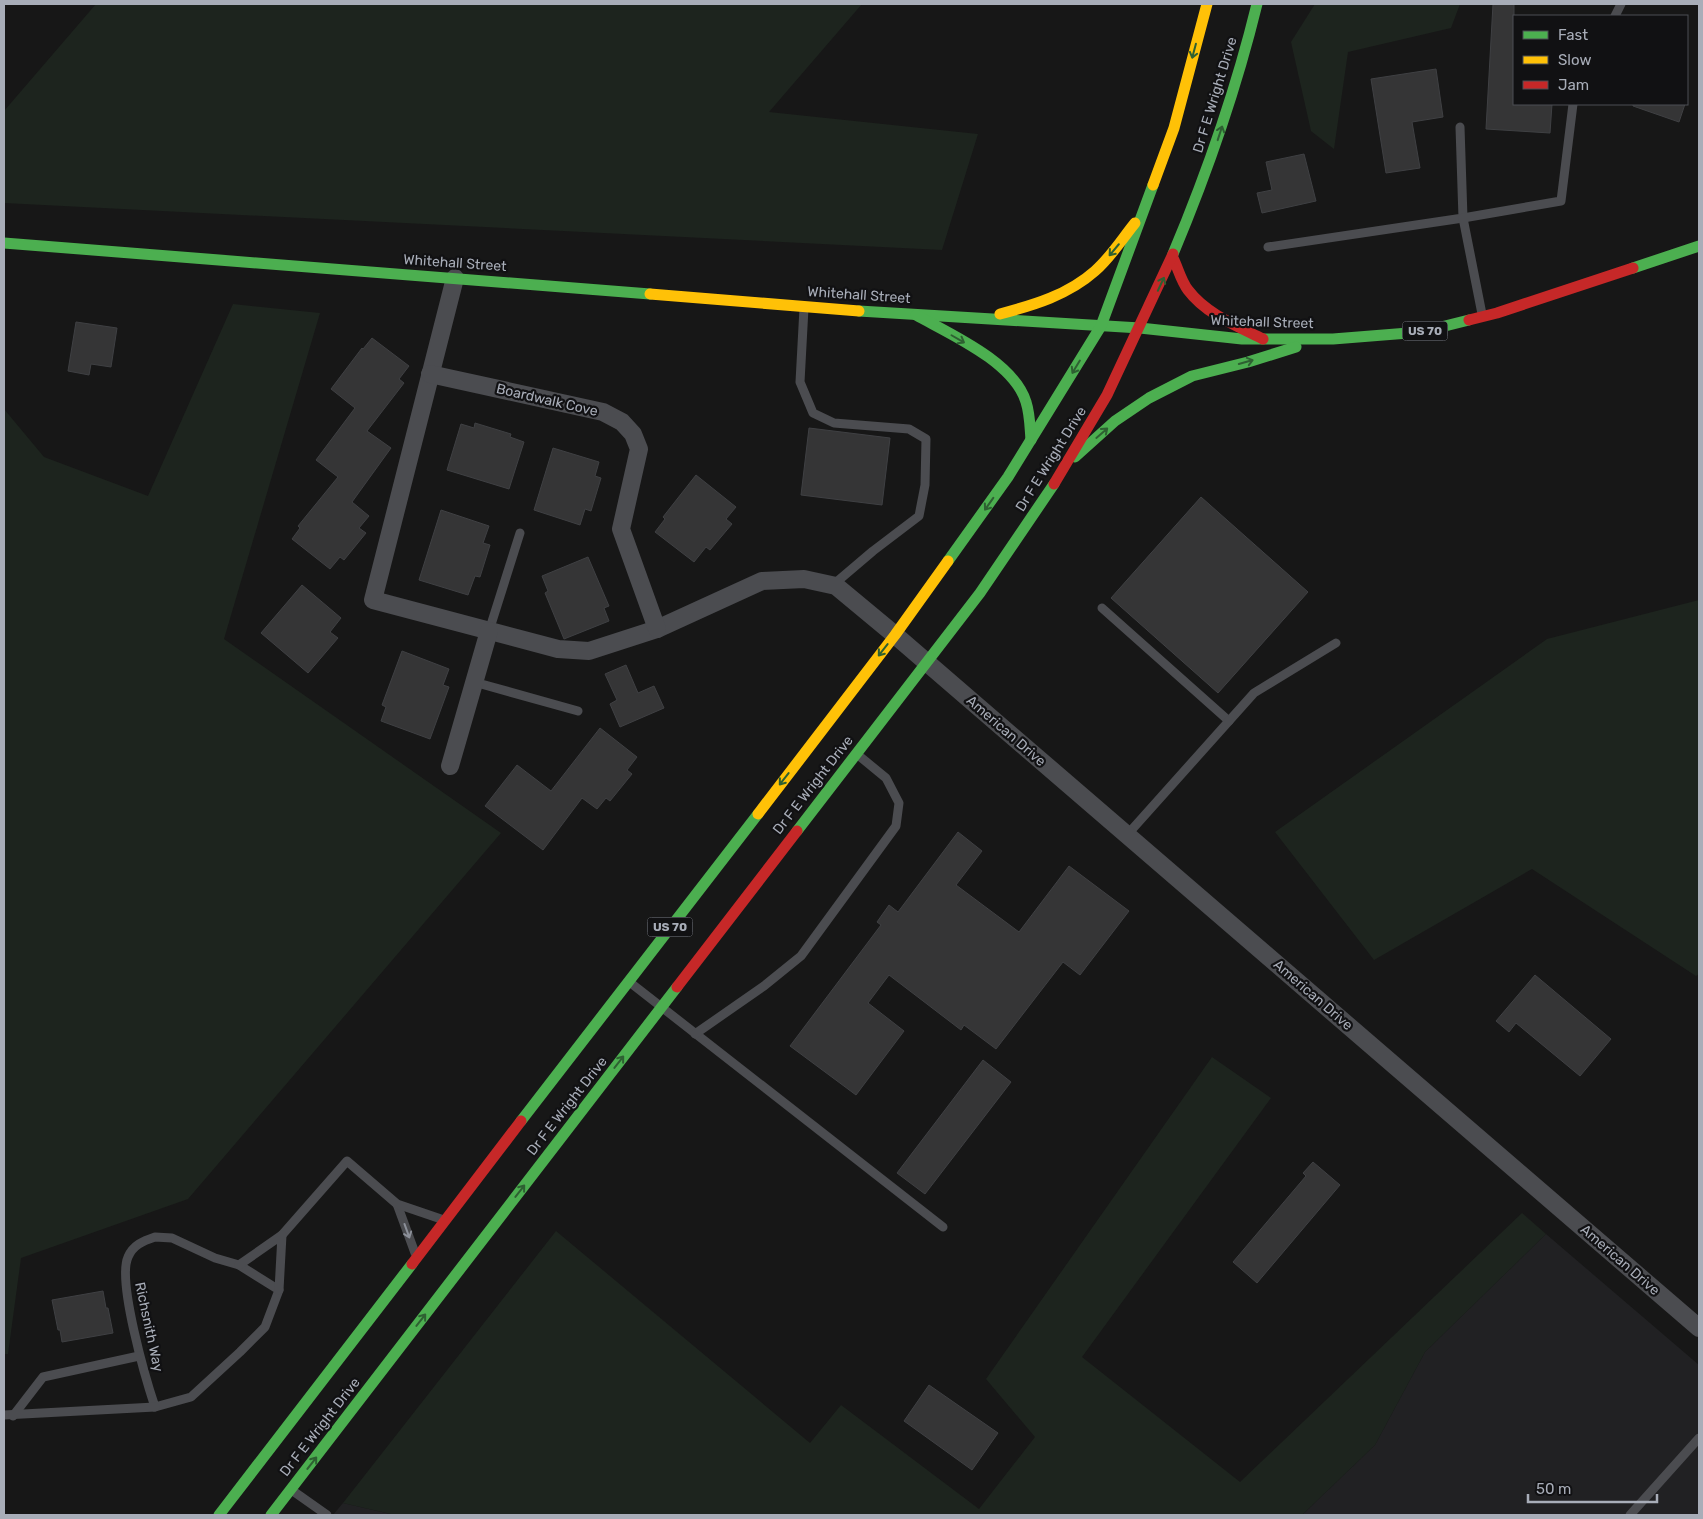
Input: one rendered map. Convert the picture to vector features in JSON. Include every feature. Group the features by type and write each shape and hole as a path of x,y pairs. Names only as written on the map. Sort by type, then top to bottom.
{"main road":[{"name":"US 70","path":"219,1515 895,635 1008,477 1101,326 1174,128 1207,4"},
{"name":"Dr F E Wright Drive","path":"272,1515 980,593 1049,492 1099,412 1173,258 1205,177 1234,90 1257,4"},
{"path":"984,319 1021,308 1065,291 1090,276 1114,251 1144,211"},
{"name":"Whitehall Street","path":"4,243 916,315 1140,328 1242,339 1319,339 1421,332 1482,317 1589,284 1699,246"},
{"path":"1173,258 1187,288 1199,303 1217,315 1263,339"},
{"path":"916,315 980,351 1006,372 1019,387 1026,400 1031,440"},
{"path":"1066,465 1115,421 1149,398 1192,376 1248,362 1319,339"},
{"path":"444,1220 450,1239"},
{"path":"402,1346 404,1321"}],"street":[{"path":"455,278 373,600 558,649 589,651 657,629 762,581 804,579 836,586 926,662"},
{"name":"Boardwalk Cove","path":"430,374 603,412 622,422 634,434 639,449 622,529 657,629"},
{"path":"450,766 489,631"},
{"name":"American Drive","path":"926,662 1699,1328"}],"lane":[{"path":"1616,15 1622,4"},
{"path":"1268,247 1464,218 1560,201 1573,105"},
{"path":"1460,127 1464,218 1482,317"},
{"path":"804,306 800,382 813,413 834,423 909,429 926,440 925,485 919,516 833,585"},
{"path":"489,631 520,533"},
{"path":"1102,608 1229,721"},
{"path":"1127,835 1254,693 1336,643"},
{"path":"474,682 578,711"},
{"path":"695,1034 764,986 801,956 896,826 899,803 886,778 856,754"},
{"path":"628,982 943,1227"},
{"path":"239,1266 282,1235 348,1162 397,1204 444,1220"},
{"path":"397,1204 416,1257"},
{"path":"8,1416 155,1407 191,1397 265,1327 279,1290 282,1235"},
{"name":"Richsnith Way","path":"155,1407 139,1356 125,1277 127,1257 139,1242 154,1237 172,1238 215,1258 239,1266 279,1290"},
{"path":"8,1416 43,1377 139,1356"},
{"path":"1630,1515 1699,1438"},
{"path":"291,1490 327,1515"}],"shaded area":[{"path":"96,4 862,4 769,112 978,134 942,250 4,203 4,111"},
{"path":"1315,4 1460,4 1451,28 1348,52 1334,149 1311,131 1291,42"},
{"path":"233,304 320,313 224,639 501,833 188,1199 21,1258 8,1354 4,1354 4,409 44,457 148,496"},
{"path":"1699,600 1699,974 1696,976 1532,869 1374,960 1275,832 1547,639"},
{"path":"1212,1057 1271,1098 1082,1357 1240,1482 1522,1213 1546,1234 1425,1352 1375,1445 1302,1515 395,1515 343,1503 556,1231 810,1443 841,1405 979,1509 1035,1437 986,1379"},
{"path":"1546,1234 1699,1365 1699,1515 1302,1515 1375,1445 1425,1352"},
{"path":"343,1503 395,1515 333,1515"}],"building":[{"path":"1493,4 1514,4 1513,105 1552,105 1550,133 1486,129"},
{"path":"1436,69 1443,117 1412,122 1420,168 1386,173 1371,79"},
{"path":"1633,105 1685,105 1679,122"},
{"path":"1304,154 1316,201 1262,213 1257,193 1272,190 1266,162"},
{"path":"76,322 117,328 111,367 91,364 89,375 68,371"},
{"path":"372,338 409,366 399,379 404,383 367,431 391,448 352,502 369,516 359,528 366,533 344,560 340,557 330,569 292,539 300,528 298,526 338,477 316,460 355,408 331,389 362,348"},
{"path":"475,423 511,434 510,437 524,442 509,489 447,470 461,424 474,428"},
{"path":"809,428 890,438 882,505 801,495"},
{"path":"553,448 599,462 595,476 601,478 591,511 585,509 580,525 534,510"},
{"path":"696,475 736,507 726,519 732,524 710,550 706,547 694,562 655,532 665,519 663,517"},
{"path":"1201,497 1308,592 1218,693 1111,598"},
{"path":"441,510 489,526 483,543 490,545 480,577 475,576 468,595 419,580"},
{"path":"588,557 609,606 604,608 609,621 564,639 545,593 548,591 542,576"},
{"path":"302,585 341,618 330,632 338,638 308,673 261,633"},
{"path":"402,651 449,669 443,685 449,687 430,739 381,721 386,707 382,705"},
{"path":"626,665 638,693 654,686 664,708 620,727 610,704 617,700 605,674"},
{"path":"600,728 637,757 627,770 632,774 610,801 606,798 597,809 582,798 543,850 485,806 517,765 551,791"},
{"path":"958,832 982,851 956,885 1019,932 1069,866 1129,911 1080,975 1063,962 996,1049 964,1025 961,1030 889,975 868,1003 904,1031 856,1095 790,1046 881,925 877,922 889,905 898,912"},
{"path":"1535,975 1611,1039 1580,1076 1516,1023 1509,1032 1496,1021"},
{"path":"983,1060 1011,1082 925,1194 897,1173"},
{"path":"1313,1162 1340,1185 1257,1283 1233,1262 1306,1176 1303,1173"},
{"path":"103,1291 113,1333 62,1342 52,1300"},
{"path":"929,1385 998,1433 972,1470 904,1421"}],"traffic: fast":[{"path":"1173,254 1198,193 1220,131 1240,68 1257,4"},
{"path":"948,561 1008,477 1101,326 1153,185"},
{"path":"4,243 650,294"},
{"path":"1633,268 1699,246"},
{"path":"859,311 1140,328"},
{"path":"916,315 963,340 1009,374 1026,402 1031,440"},
{"path":"1140,328 1242,339 1333,339 1421,332 1469,320"},
{"path":"1075,457 1115,421 1149,398 1192,376 1248,362 1296,347"},
{"path":"797,831 980,593 1054,484"},
{"path":"521,1121 758,814"},
{"path":"271,1515 677,987"},
{"path":"219,1515 412,1264"}],"traffic: slow":[{"path":"1153,185 1174,128 1207,4"},
{"path":"1000,314 1050,298 1074,287 1106,260 1135,223"},
{"path":"650,294 859,311"},
{"path":"758,814 895,635 948,561"}],"traffic: jam":[{"path":"1054,484 1107,395 1173,254"},
{"path":"1173,258 1183,283 1195,298 1222,319 1263,339"},
{"path":"1469,320 1497,313 1633,268"},
{"path":"677,987 797,831"},
{"path":"412,1264 521,1121"}]}
